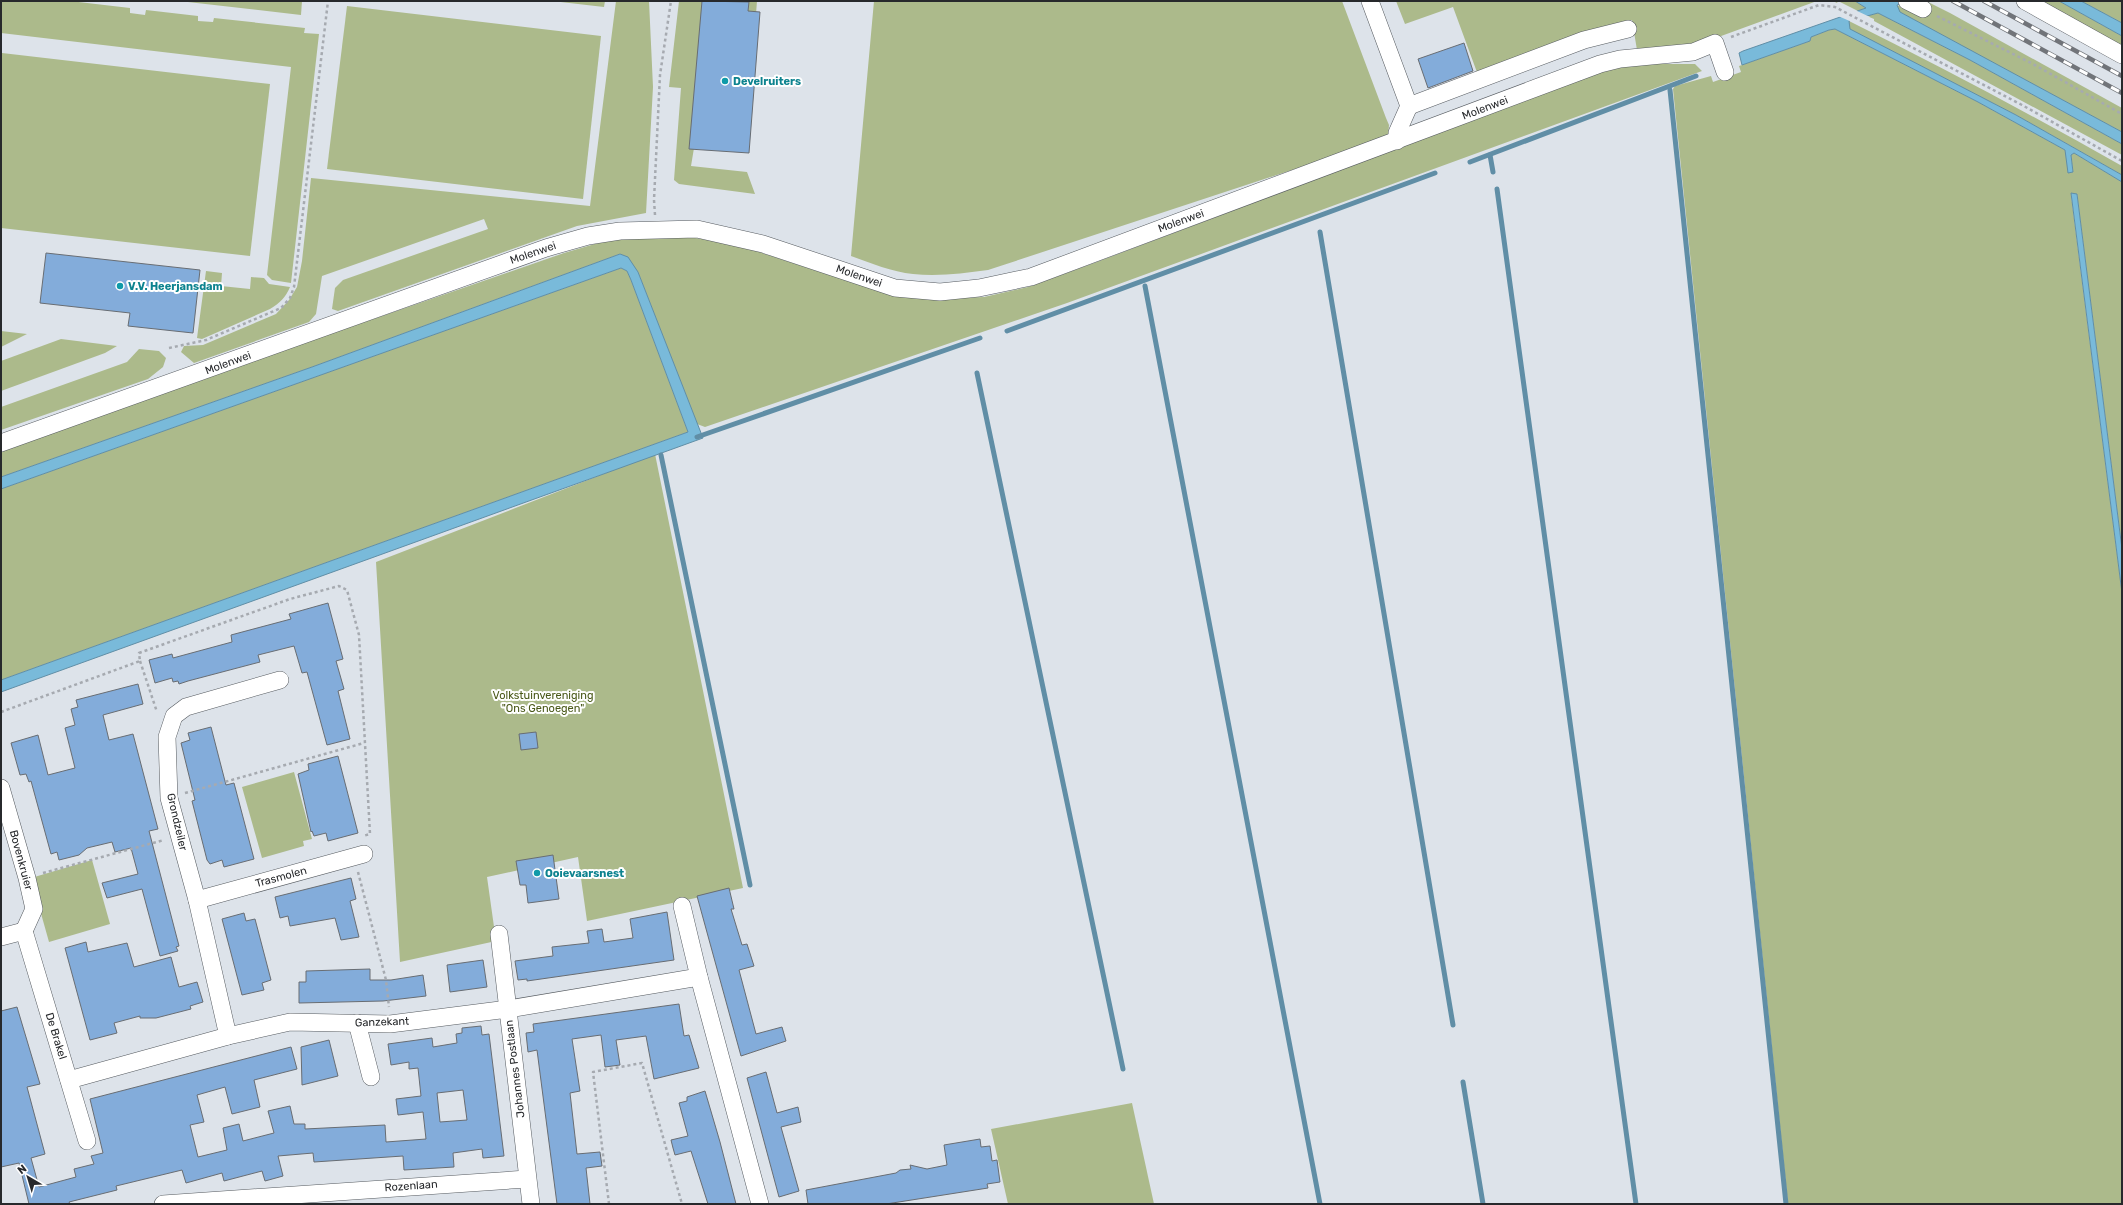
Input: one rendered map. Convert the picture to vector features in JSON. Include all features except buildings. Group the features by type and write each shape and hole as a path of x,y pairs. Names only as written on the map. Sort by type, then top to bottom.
{"street":[{"path":"1370,1 1409,106 1397,133 1397,141"},
{"path":"1907,1 1923,9"},
{"path":"2025,1 2122,55"},
{"path":"1409,106 1584,40 1628,29"},
{"name":"Molenwei","path":"1,443 546,248 588,236 620,231 697,228 763,244 895,288 940,292 979,288 1031,277 1600,64 1620,59 1693,52 1715,43"},
{"path":"1715,43 1725,72"},
{"name":"Grondzeiler","path":"228,1036 197,900 169,798 167,736 174,716 186,707 280,680"},
{"name":"Bovenkruier","path":"1,788 27,878 34,909 24,931"},
{"name":"Trasmolen","path":"197,900 364,854"},
{"path":"682,906 699,977 760,1204"},
{"path":"1,937 24,931"},
{"name":"De Brakel","path":"24,931 87,1141"},
{"name":"Johannes Postlaan","path":"499,934 531,1204"},
{"name":"Ganzekant","path":"69,1080 228,1036 290,1022 390,1024 508,1009 699,977"},
{"path":"358,1023 371,1076"},
{"name":"Rozenlaan","path":"163,1204 296,1199 527,1179"}],"path":[{"path":"169,348 206,340 281,308 290,298 294,287 328,1"},
{"path":"655,229 654,200 660,75 671,1"},
{"path":"1715,43 1819,5 1835,7 2022,105 2122,161"},
{"path":"1923,9 2033,64 2122,114"},
{"path":"167,736 156,710 139,654 290,599 339,586 346,590 359,635 366,737 364,743 370,834 361,837 364,854"},
{"path":"1,712 140,661"},
{"path":"169,798 364,743"},
{"path":"27,878 179,836"},
{"path":"358,872 386,980 390,1024"},
{"path":"609,1204 593,1072 642,1063 682,1204"}],"green space":[{"path":"1,1 70,1 130,8 130,13 145,15 146,10 198,16 198,21 213,22 214,18 305,28 304,33 319,34 291,283 272,280 267,275 291,67 1,33"},
{"path":"179,1 302,1 301,15"},
{"path":"552,1 605,1 604,7"},
{"path":"616,1 649,1 653,87 646,213 577,226 338,311 332,309 335,288 343,280 488,229 484,219 322,276 316,314 309,322 194,363 181,352 184,346 203,345 276,314 289,300 297,287 302,261 311,178 590,206"},
{"name":"Develruiters","path":"679,1 757,1 746,144 695,142 691,166 747,172 755,194 679,184 674,180 681,88 669,87"},
{"path":"874,1 1342,1 1389,125 1388,137 1383,140 988,270 923,275 889,269 851,256"},
{"path":"1396,1 1817,1 1702,43 1637,50 1632,20 1569,37 1478,75 1453,7 1405,24"},
{"path":"1838,1 1855,1 1866,8 1858,11"},
{"path":"1918,1 1926,1 1950,13 2122,108 2122,132 1899,12 1897,6"},
{"path":"2042,1 2059,1 2122,36 2122,46"},
{"path":"2081,1 2122,1 2122,23"},
{"path":"347,6 601,36 583,199 327,169"},
{"path":"1878,13 1970,60 2122,144 2122,155 1867,16"},
{"path":"1849,21 1986,91 2122,166 2122,175 2016,115 1849,29"},
{"path":"1835,29 1978,102 2065,150 2073,172 2071,155 2074,153 2122,182 2122,549 2077,194 2071,195 2122,593 2122,1204 1788,1204 1673,89 1675,86 1711,76 1713,82 1741,72 1739,66 1810,41 1811,37"},
{"path":"2,53 270,84 250,256 1,228"},
{"path":"1621,64 1695,64 1702,71 1067,303 705,427 697,424 638,272 620,254 312,367 1,477 1,448 564,253 605,241 650,236 695,238 735,244 884,293 929,299 984,297 1028,287 1094,263"},
{"path":"621,268 627,271 631,280 688,432 1,680 1,489"},
{"path":"206,271 222,273 221,286 250,289 251,277 264,278 269,284 290,287 282,300 270,309 202,339 197,338"},
{"path":"1,331 27,334 1,347"},
{"path":"61,339 117,346 105,353 1,391 1,361"},
{"path":"139,349 159,351 166,358 163,367 148,379 1,430 1,407 127,362"},
{"name":"Volkstuinvereniging \"Ons Genoegen\"","path":"655,454 743,888 587,921 578,857 487,877 496,941 400,962 376,562"},
{"path":"294,772 312,839 303,841 304,846 262,858 242,787"},
{"path":"92,860 110,924 49,942 31,878"},
{"path":"1132,1103 1154,1204 1008,1204 991,1129"}],"water":[{"path":"1855,1 1908,1 1897,5 1900,12 2122,132 2122,144 1970,60 1878,13 1849,21 1850,29 2016,115 2122,175 2122,182 2074,153 2071,155 2073,172 2068,173 2065,150 1978,102 1835,29 1811,37 1810,41 1742,65 1739,53 1743,51 1866,8"},
{"path":"2059,1 2081,1 2122,23 2122,36"},
{"path":"2071,193 2077,194 2122,549 2122,593"},
{"path":"620,254 628,257 638,272 703,438 1,692 1,680 688,432 631,280 627,271 621,268 1,489 1,477 312,367"}],"pier":[{"path":"1855,10 1870,17 1852,22 1838,16"}],"waterway":[{"path":"1470,162 1696,76"},
{"path":"1670,90 1786,1204"},
{"path":"1490,155 1493,172"},
{"path":"1007,331 1435,173"},
{"path":"1497,189 1636,1204"},
{"path":"1320,232 1453,1025"},
{"path":"1145,286 1320,1204"},
{"path":"697,437 980,338"},
{"path":"977,373 1123,1069"},
{"path":"661,455 750,885"},
{"path":"1463,1082 1483,1204"}],"railway":[{"path":"1953,1 2122,93"},
{"path":"1984,1 2122,76"}],"place":[{"name":"Develruiters","path":"725,81"},
{"name":"V.V. Heerjansdam","path":"120,286"},
{"name":"Ooievaarsnest","path":"537,873"}]}
